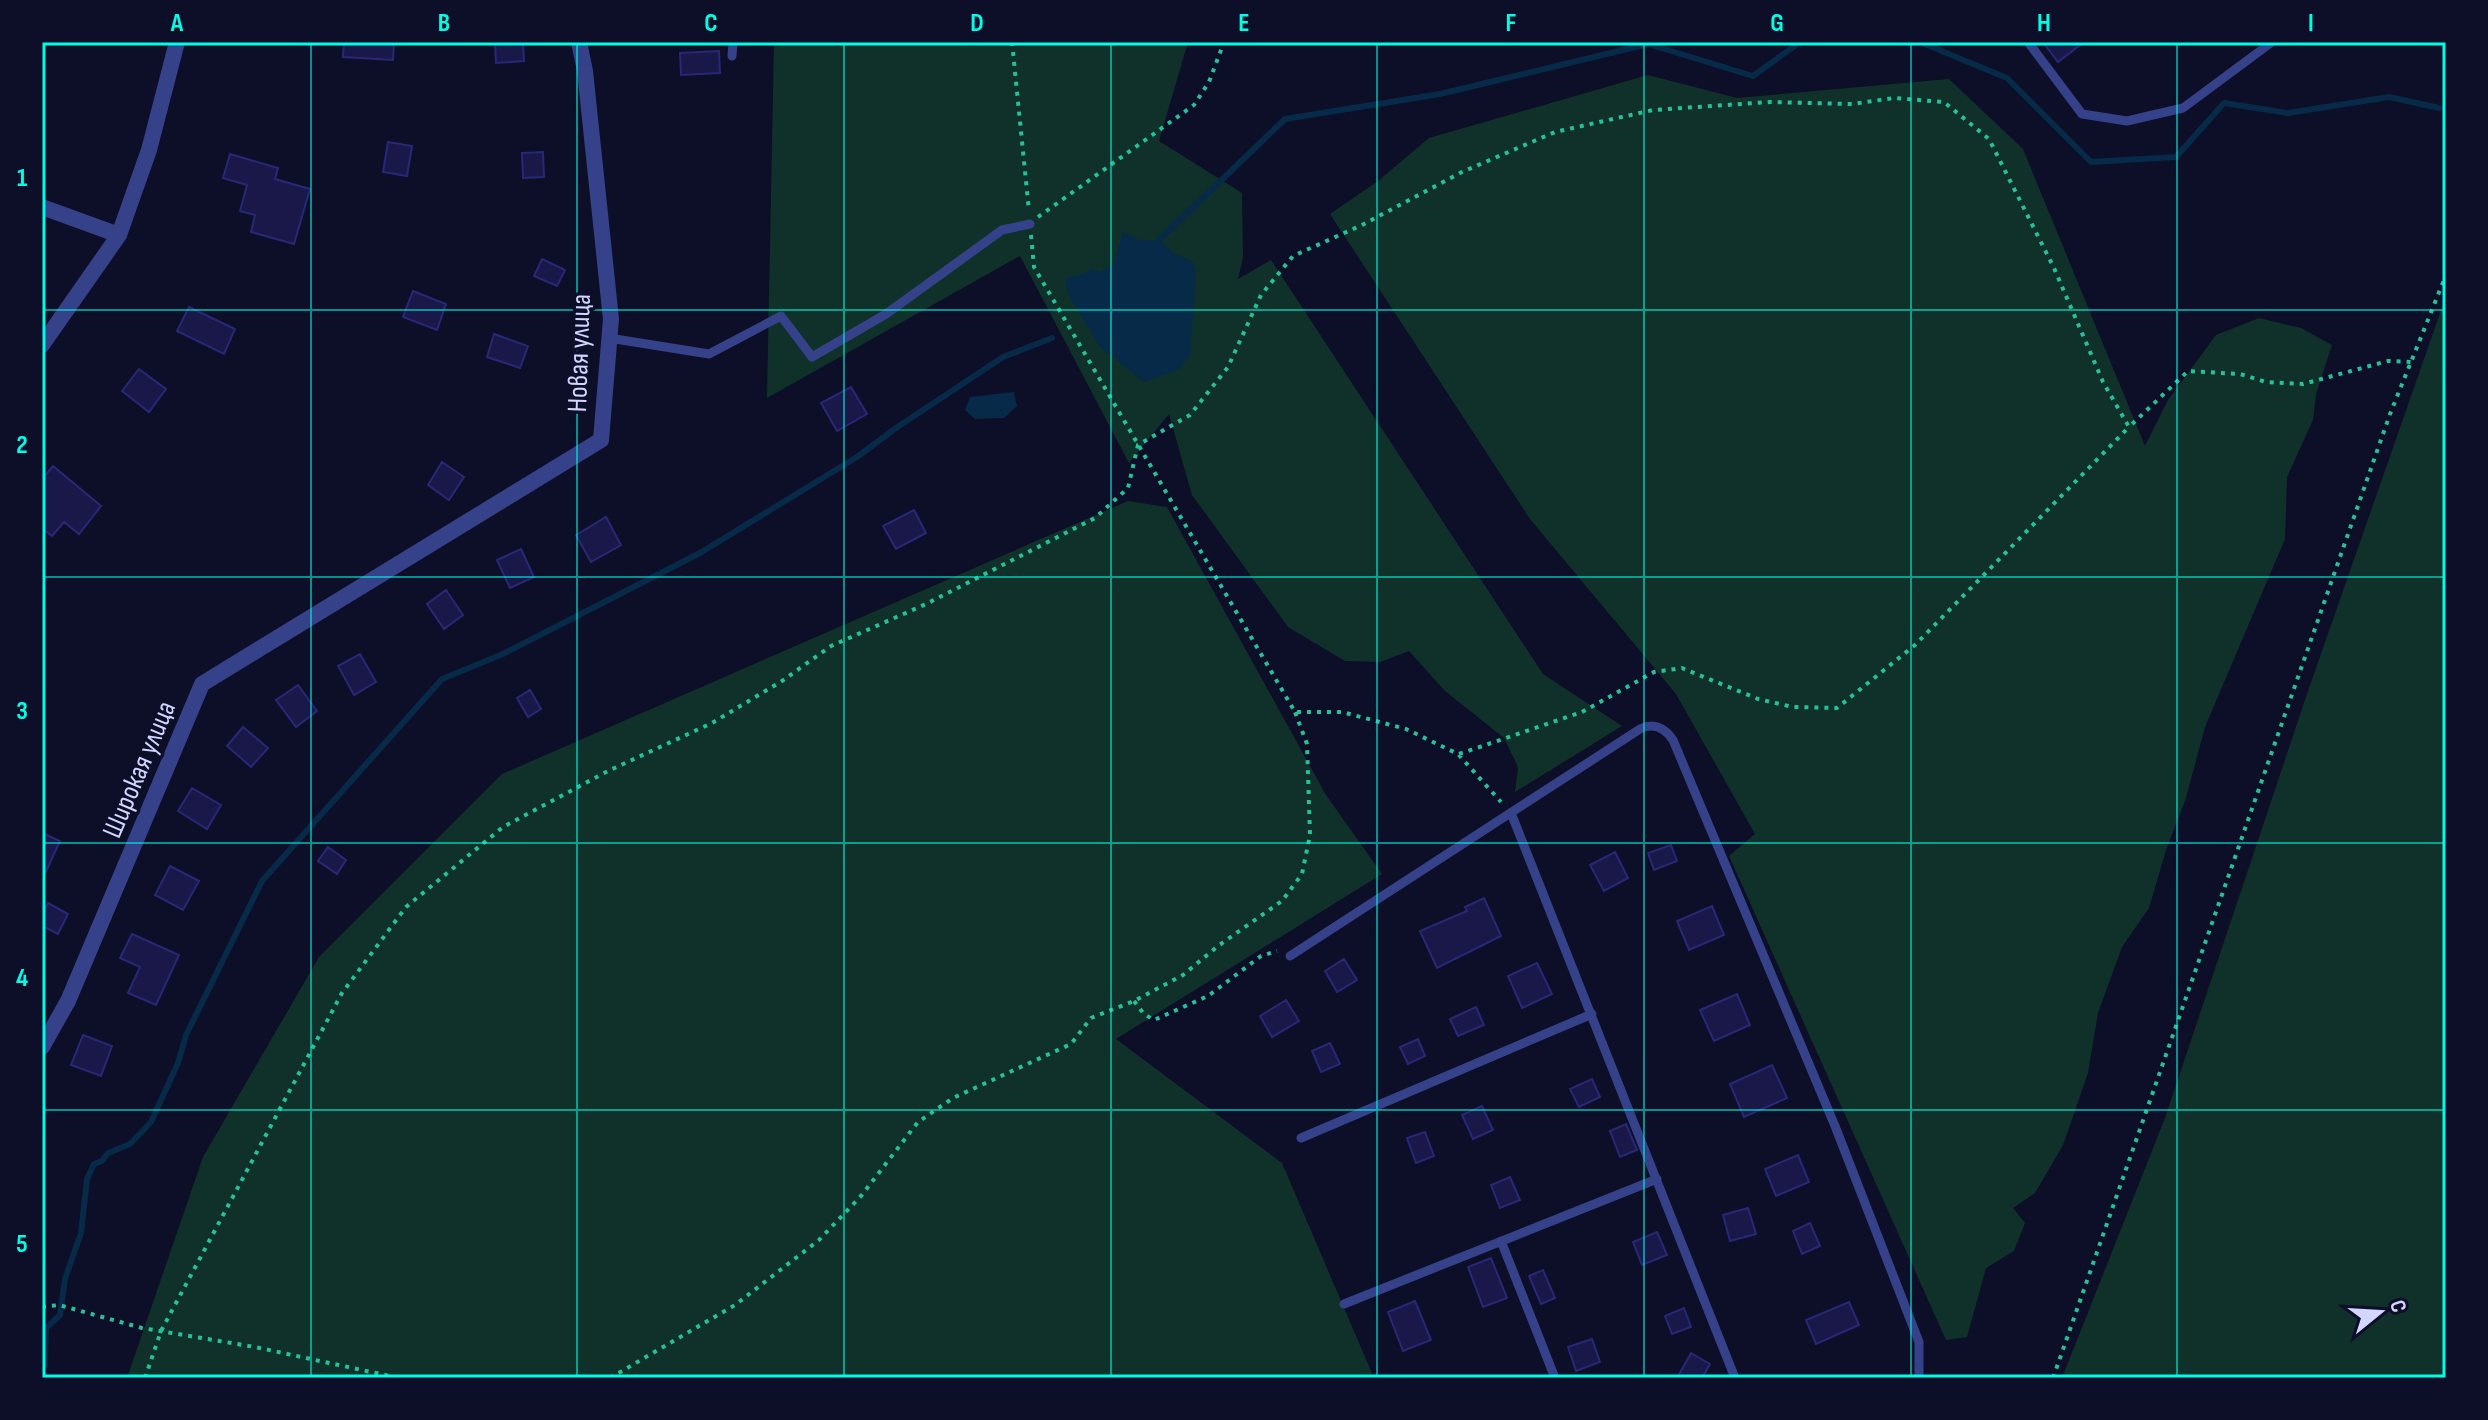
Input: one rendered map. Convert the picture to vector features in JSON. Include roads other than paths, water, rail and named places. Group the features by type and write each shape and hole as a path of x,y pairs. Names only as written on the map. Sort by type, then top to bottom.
{"street":[{"path":"42,345 119,235 149,150 177,42"},
{"name":"Новая улица","path":"365,584 601,440 611,319 585,71 579,42"},
{"path":"42,207 119,235"},
{"name":"Широкая улица","path":"42,1047 68,1001 202,684 365,584"}],"lane":[{"path":"732,56 733,42"},
{"path":"2028,42 2082,114 2127,121 2183,108 2272,42"},
{"path":"609,338 709,354 781,316 812,357 886,314 1002,230 1030,224"},
{"path":"1290,956 1640,729 1652,726 1668,733 1852,1170 1919,1342 1919,1378"},
{"path":"1511,813 1735,1378"},
{"path":"1301,1138 1592,1014"},
{"path":"1344,1304 1657,1179"},
{"path":"1501,1241 1555,1378"}],"water":[{"path":"1123,232 1140,240 1159,240 1172,252 1193,262 1196,272 1190,355 1178,370 1144,382 1099,346 1068,294 1065,278 1084,274 1091,268 1099,272 1113,266"},
{"path":"1014,392 1017,406 1004,418 975,419 965,410 970,397"}],"waterway":[{"path":"1157,247 1159,240 1285,119 1440,94 1648,44 1753,76 1800,42"},
{"path":"1920,42 2007,78 2091,162 2176,157 2224,103 2288,113 2389,97 2439,108"},
{"path":"42,1369 45,1365 46,1328 60,1315 65,1279 81,1233 87,1179 94,1164 102,1161 108,1153 130,1144 151,1122 178,1063 186,1035 262,881 442,679 503,654 700,553 857,457 1003,357 1052,338"}]}
